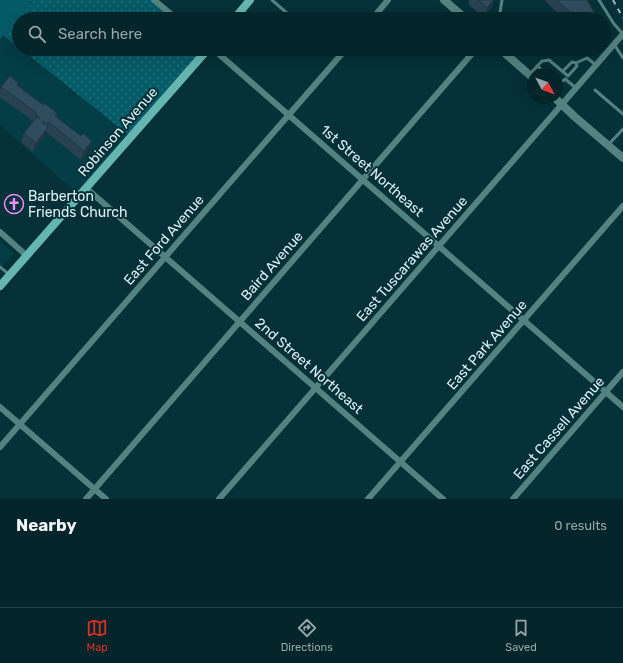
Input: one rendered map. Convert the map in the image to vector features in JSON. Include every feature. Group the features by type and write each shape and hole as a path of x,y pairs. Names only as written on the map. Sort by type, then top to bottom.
{"main road":[{"path":"242,10 250,0"},
{"name":"Robinson Avenue","path":"0,286 202,56"}],"street":[{"path":"154,0 169,12"},
{"path":"378,12 388,0"},
{"path":"444,0 458,12"},
{"name":"East Tuscarawas Avenue","path":"611,48 623,34"},
{"name":"1st Street Northeast","path":"221,56 623,407"},
{"name":"East Ford Avenue","path":"0,447 340,56"},
{"name":"Baird Avenue","path":"86,499 470,56"},
{"path":"508,56 527,73"},
{"name":"East Tuscarawas Avenue","path":"563,103 604,56"},
{"path":"562,104 623,158"},
{"name":"East Tuscarawas Avenue","path":"219,499 562,104"},
{"name":"2nd Street Northeast","path":"86,188 443,499"},
{"name":"East Park Avenue","path":"368,499 623,206"},
{"path":"0,232 27,256"},
{"name":"East Cassell Avenue","path":"513,499 623,372"},
{"path":"0,407 106,499"}],"lane":[{"path":"272,0 286,12"},
{"path":"500,12 502,0"},
{"path":"599,0 606,12"},
{"path":"611,19 623,34"},
{"path":"614,44 623,58"},
{"path":"568,76 563,71 572,62 576,63 588,58 596,65"},
{"path":"540,68 537,66 542,61 549,60 559,68"},
{"path":"576,63 577,66 565,79 576,88"},
{"path":"595,90 623,114"},
{"path":"608,146 623,129"},
{"path":"0,267 10,275"}],"shaded area":[{"path":"0,0 34,0 24,12 12,12 12,25 0,39"},
{"path":"34,0 154,0 169,12 23,12"},
{"path":"12,25 12,42 3,35"},
{"path":"3,35 12,42 12,56 29,56 131,137 79,195 0,125 0,39"},
{"path":"30,56 202,56 131,137"},
{"path":"0,241 14,253 0,269"}],"building":[{"path":"478,0 493,0 487,8"},
{"path":"557,0 587,0 594,12 570,12"},
{"path":"10,76 18,83 17,85 43,105 44,103 57,113 55,116 81,136 83,133 92,141 84,151 49,122 48,124 44,121 42,122 48,127 36,143 24,133 37,117 39,119 40,118 36,115 37,113 1,87"}],"railway":[{"path":"613,0 623,18"}],"place":[{"name":"Barberton Friends Church","path":"14,204"}]}
